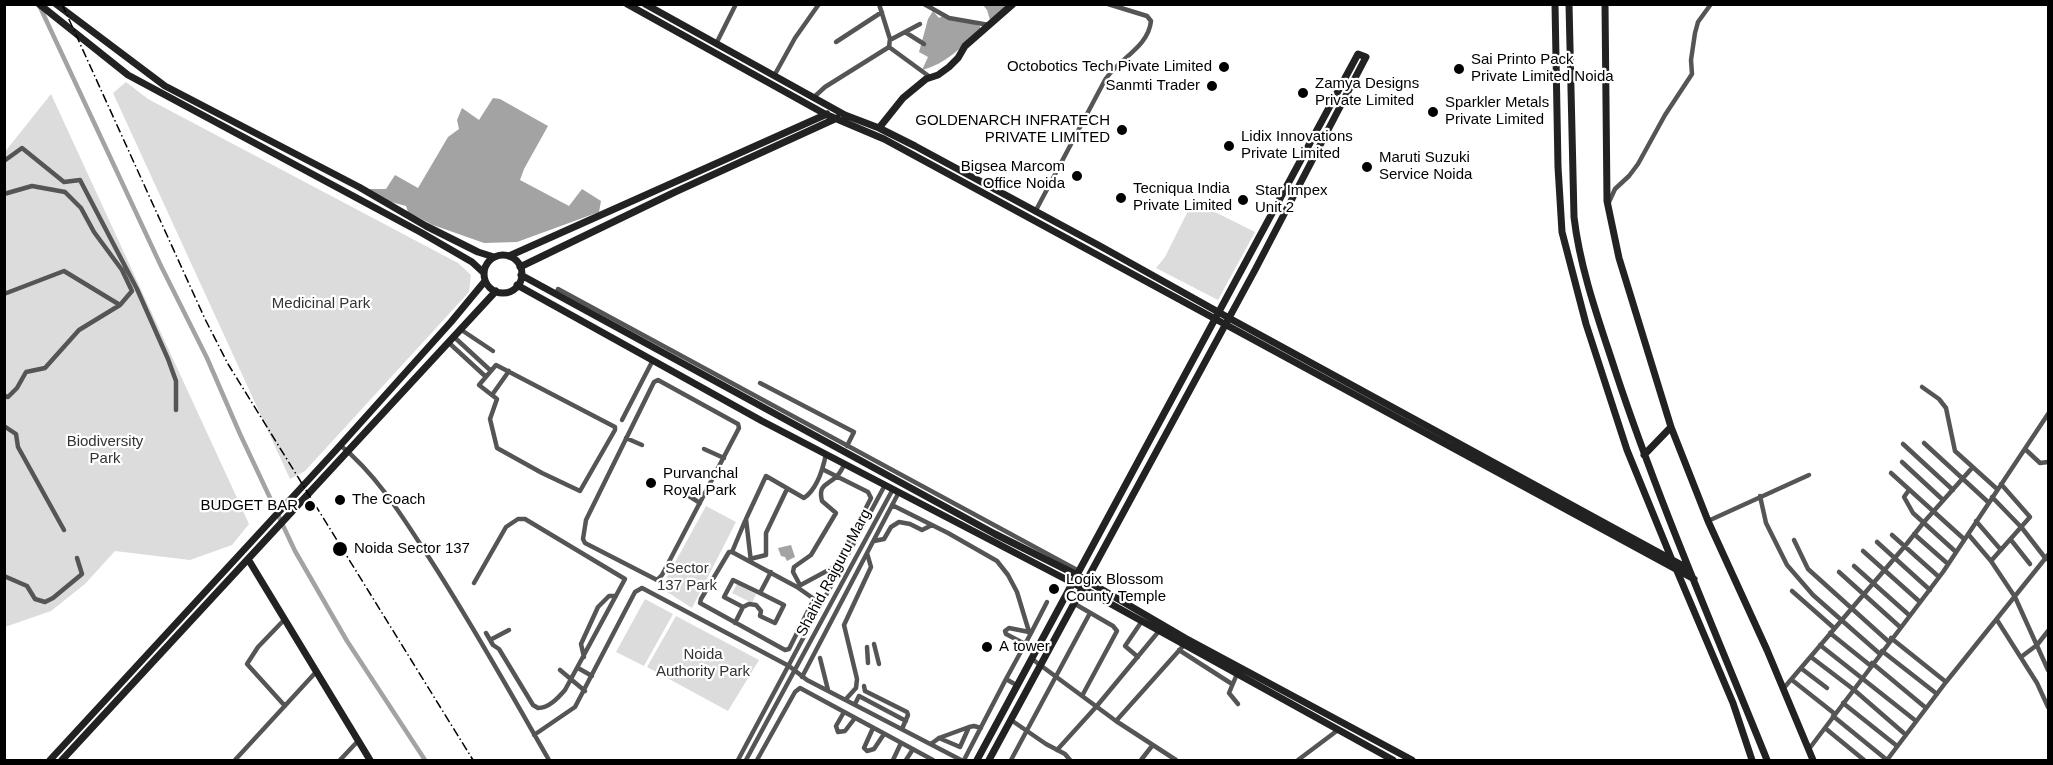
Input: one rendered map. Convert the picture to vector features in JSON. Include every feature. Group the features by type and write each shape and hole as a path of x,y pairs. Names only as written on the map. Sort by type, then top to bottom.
{"street":[{"path":"39,4 128,75 471,262 489,287 496,291 508,292 517,285 521,271 675,192 845,115"},
{"path":"56,4 165,86 359,187 426,226 478,252 494,257"},
{"path":"627,4 825,114 884,139 1217,316"},
{"path":"645,4 835,110 879,128 1155,276 1227,322 1694,579"},
{"path":"716,44 736,4"},
{"path":"774,76 795,38 819,4"},
{"path":"813,98 825,87 889,47 890,40 879,4"},
{"path":"924,4 949,18 989,25"},
{"path":"879,128 900,102 930,77 938,75 949,67 958,58 963,48 1013,4"},
{"path":"1035,212 1105,80 1119,63 1141,44 1149,30 1150,21 1147,16 1108,4"},
{"path":"1555,4 1560,224 1586,324 1627,450 1733,703 1752,760"},
{"path":"1569,4 1574,217 1577,238 1601,326 1644,455 1768,760"},
{"path":"1605,4 1608,210 1627,285 1668,430 1813,760"},
{"path":"1608,210 1613,192 1634,169 1692,74 1691,57 1695,33 1698,22 1711,4"},
{"path":"836,42 882,12"},
{"path":"890,40 920,24"},
{"path":"905,33 924,44"},
{"path":"889,47 930,77"},
{"path":"977,760 1358,54 1366,57 1227,322 989,760"},
{"path":"509,256 835,110"},
{"path":"4,161 22,148 64,182 80,180 160,339 176,381 176,410"},
{"path":"4,194 32,186 65,192 81,208 94,232 122,270 132,291 120,305 79,330 45,368 26,372 10,396 4,396"},
{"path":"50,760 451,322 484,277 486,266 494,257 501,255 516,260 521,271 556,294 804,426 995,534 1078,573"},
{"path":"4,294 64,271 120,305"},
{"path":"517,285 797,439 1142,621 1232,684"},
{"path":"62,760 496,291"},
{"path":"1227,322 1689,569"},
{"path":"460,329 493,351"},
{"path":"451,339 490,370"},
{"path":"451,339 485,376"},
{"path":"622,420 653,360"},
{"path":"496,366 509,371 615,427 610,440 580,491 497,448 489,419 497,399 479,385 490,370 496,366"},
{"path":"492,395 509,371"},
{"path":"656,380 693,399 739,426 658,580 585,543 583,539 586,520 656,380"},
{"path":"760,383 854,432 847,446"},
{"path":"693,399 703,387"},
{"path":"700,402 703,387"},
{"path":"1922,387 1943,404 1950,424 1953,447 1972,468 1999,486 2030,514 2030,519 1991,561"},
{"path":"1809,749 1930,590 2049,414"},
{"path":"4,426 16,434 18,447 63,530"},
{"path":"797,439 804,426"},
{"path":"804,426 847,446 1078,573 1087,581 1185,638 1412,760"},
{"path":"1644,455 1668,430"},
{"path":"626,438 642,445"},
{"path":"343,442 394,504 456,599 549,760"},
{"path":"1903,444 1953,490"},
{"path":"1792,680 1887,760 1936,694 2047,557 2022,528 1924,444"},
{"path":"704,449 724,458"},
{"path":"2025,449 2040,463 2049,462"},
{"path":"732,552 766,476 804,498 809,494 822,469 826,454"},
{"path":"1902,462 1943,501"},
{"path":"799,586 793,569 811,555 835,515 835,511 820,498 822,487 837,476 845,464"},
{"path":"1783,689 1972,468"},
{"path":"799,586 836,566 870,500 868,492 822,469"},
{"path":"1891,473 1991,561 2015,597 2049,670"},
{"path":"1708,521 1809,474"},
{"path":"802,677 892,505 893,488"},
{"name":"Shahid Rajguru Marg","path":"738,760 822,604 893,488"},
{"name":"Shahid Rajguru Marg","path":"746,760 893,488"},
{"path":"750,560 766,555 766,532 787,489"},
{"path":"1909,490 1905,499 1913,513 1956,552"},
{"path":"681,491 700,502"},
{"path":"1760,496 1766,523 1784,561 1813,596 1936,694"},
{"path":"892,505 997,561 1017,592 1030,634"},
{"path":"474,583 506,527 518,519 525,519 624,578 578,668 558,698 543,708 537,708 486,633"},
{"path":"746,519 750,560"},
{"path":"1976,520 2001,550"},
{"path":"874,540 884,539 891,527 898,522 910,524 922,530 932,525"},
{"path":"1914,534 1948,564"},
{"path":"1892,535 1939,577"},
{"path":"1794,540 1805,566 1851,608 1946,682"},
{"path":"2011,540 2030,564"},
{"path":"1877,542 1930,590"},
{"path":"1863,551 1920,602"},
{"path":"814,599 789,649 785,650 700,603 727,553 732,552 799,586 822,604"},
{"path":"846,699 856,688 857,679 844,625 871,567 867,553"},
{"path":"4,576 27,586 34,599 45,602 82,574 77,558"},
{"path":"248,560 370,760"},
{"path":"1854,566 1909,615"},
{"path":"1839,572 1900,627"},
{"path":"760,593 771,573"},
{"path":"733,636 743,607 749,604 756,605 761,611 760,616 775,623 784,605 733,580 724,597 743,607"},
{"path":"534,735 573,710 639,588 645,589 789,666 802,677 962,760 1048,602 1060,607"},
{"path":"1792,591 1834,628"},
{"path":"584,657 581,644 598,607 609,596 616,596"},
{"path":"1075,604 1116,628 1117,631 1082,696"},
{"path":"1011,760 1090,613"},
{"path":"284,620 258,647 247,664 249,669 285,706"},
{"path":"1997,620 2049,707"},
{"path":"1138,657 1125,646 1142,621"},
{"path":"1025,644 1006,634 1005,631 1009,628 1030,634"},
{"path":"484,648 509,630"},
{"path":"1057,750 1159,631"},
{"path":"2021,657 2037,645 2049,631"},
{"path":"1830,633 1926,708"},
{"path":"874,645 879,664"},
{"path":"1820,645 1916,721"},
{"path":"867,647 868,663"},
{"path":"1181,647 1237,674 1338,730 1383,758 1393,760"},
{"path":"1116,722 1181,647"},
{"path":"1811,657 1853,689 1906,735"},
{"path":"820,658 828,690"},
{"path":"1032,659 1116,722 1176,760"},
{"path":"578,668 592,676"},
{"path":"1802,669 1827,688"},
{"path":"560,670 585,691"},
{"path":"235,760 316,672"},
{"path":"1009,674 1019,683"},
{"path":"1237,674 1229,693 1238,704"},
{"path":"1006,680 1019,683"},
{"path":"864,686 865,691 907,712 908,715 902,729"},
{"path":"758,760 789,702 796,690 800,688 933,760"},
{"path":"2041,691 2049,693"},
{"path":"781,694 789,702"},
{"path":"855,704 859,696 906,721"},
{"path":"778,700 789,702"},
{"path":"1843,703 1897,746"},
{"path":"844,712 836,726 838,732 846,730 855,718"},
{"path":"1011,720 1065,754 1070,760"},
{"path":"931,744 939,738 969,727 981,728"},
{"path":"939,738 960,747 969,727"},
{"path":"873,728 864,744 865,750 874,749 884,734"},
{"path":"1825,728 1864,760"},
{"path":"1298,760 1338,730"},
{"path":"339,760 358,741"},
{"path":"893,760 901,743"},
{"path":"1141,760 1152,746"},
{"path":"906,760 913,749"},
{"path":"1383,758 1391,749"}],"green space":[{"name":"Medicinal Park","path":"126,82 148,99 458,263 471,275 469,292 305,471 290,479 113,93"},
{"name":"Biodiversity Park","path":"51,94 249,524 232,545 190,560 115,551 85,584 51,611 5,627 4,153"},
{"path":"1193,201 1255,232 1218,300 1156,268 1165,257"},
{"name":"Sector 137 Park","path":"706,506 736,522 692,608 661,588"},
{"path":"737,584 756,594 752,603 732,593"},
{"path":"645,599 673,614 644,666 616,652"},
{"name":"Noida Authority Park","path":"676,616 759,660 728,711 647,667"}],"shaded area":[{"path":"983,5 1010,5 990,20"},
{"path":"933,11 939,18 944,15 980,26 980,31 939,64 922,70 928,57 919,52 928,19"},
{"path":"493,98 500,99 548,126 520,180 569,206 582,189 601,201 599,212 517,242 484,243 433,225 408,212 406,206 380,199 369,189 386,189 395,175 418,188 448,137 459,129 457,120 462,108 479,120"},
{"path":"791,545 795,557 787,561 781,556 778,548"}],"waterway":[{"path":"40,7 161,266 207,358 295,551 347,641 425,760"}],"railway":[{"path":"62,4 205,319 228,364 473,760"}],"place":[{"name":"Octobotics Tech Pivate Limited","path":"1224,67"},
{"name":"Sai Printo Pack Private Limited Noida","path":"1459,69"},
{"name":"Sanmti Trader","path":"1212,86"},
{"name":"Zamya Designs Private Limited","path":"1303,93"},
{"name":"Sparkler Metals Private Limited","path":"1433,112"},
{"name":"GOLDENARCH INFRATECH PRIVATE LIMITED","path":"1122,130"},
{"name":"Lidix Innovations Private Limited","path":"1229,146"},
{"name":"Maruti Suzuki Service Noida","path":"1367,167"},
{"name":"Bigsea Marcom Office Noida","path":"1077,176"},
{"name":"Tecniqua India Private Limited","path":"1121,198"},
{"name":"Star Impex Unit 2","path":"1243,200"},
{"name":"Purvanchal Royal Park","path":"651,483"},
{"name":"The Coach","path":"340,500"},
{"name":"BUDGET BAR","path":"310,506"},
{"name":"Noida Sector 137","path":"340,549"},
{"name":"Logix Blossom County Temple","path":"1054,589"},
{"name":"A tower","path":"987,647"}]}
